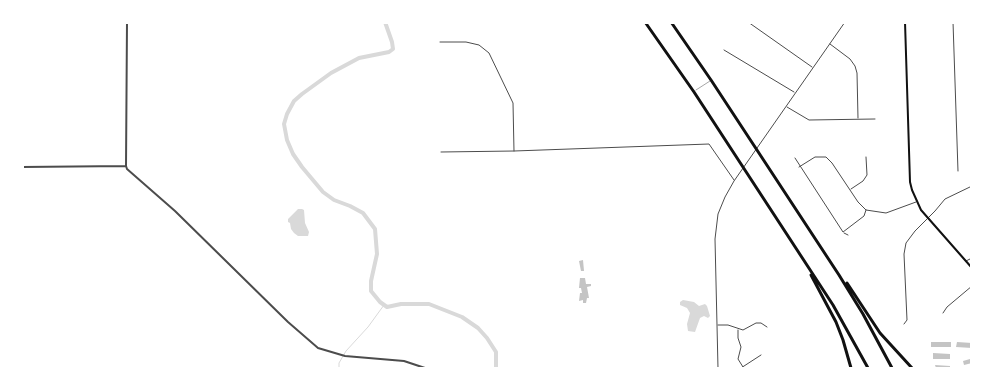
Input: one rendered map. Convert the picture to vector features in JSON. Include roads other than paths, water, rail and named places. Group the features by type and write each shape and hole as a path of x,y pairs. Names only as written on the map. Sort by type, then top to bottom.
{"highway":[{"path":"645,22 694,92 833,305 868,368"},
{"path":"671,22 880,333 912,368"},
{"path":"793,244 826,302 843,340 851,368"},
{"path":"823,250 863,314 892,368"}],"main road":[{"path":"905,22 910,182 916,202 972,268"}],"street":[{"path":"127,22 127,169 175,211 318,348 345,356 404,361 425,368"},
{"path":"748,22 813,68"},
{"path":"753,26 755,22"},
{"path":"718,368 716,224 725,197 795,92 845,22"},
{"path":"953,22 958,171"},
{"path":"440,42 466,42 479,45 489,53 513,103 514,151"},
{"path":"830,44 850,59 855,66 857,73 858,118"},
{"path":"724,50 795,92"},
{"path":"786,106 810,120 875,119"},
{"path":"441,152 710,144 734,181"},
{"path":"799,167 815,156 826,157 832,162 858,202 866,210 886,213 916,202"},
{"path":"850,190 863,181 867,175 866,157"},
{"path":"795,158 799,167 843,232 848,235"},
{"path":"22,166 126,166"},
{"path":"904,324 907,320 905,246 912,234 947,197 972,186"},
{"path":"843,232 864,216 866,210"},
{"path":"966,261 972,258"},
{"path":"943,313 947,307 972,286"},
{"path":"718,325 748,329 756,323 767,327"},
{"path":"738,329 741,347 738,359 742,368 761,355"}],"lane":[{"path":"694,92 711,80"}],"waterway":[{"path":"385,22 393,49 389,52 359,58 331,73 302,94 294,101 287,114 284,124 287,140 293,154 323,192 334,200 363,213 375,229 377,254 371,281 371,291 380,302 387,307 401,304 429,304 462,317 478,328 487,338 496,352 496,368"},
{"path":"339,368 339,363 346,351 368,327 384,305"}]}
